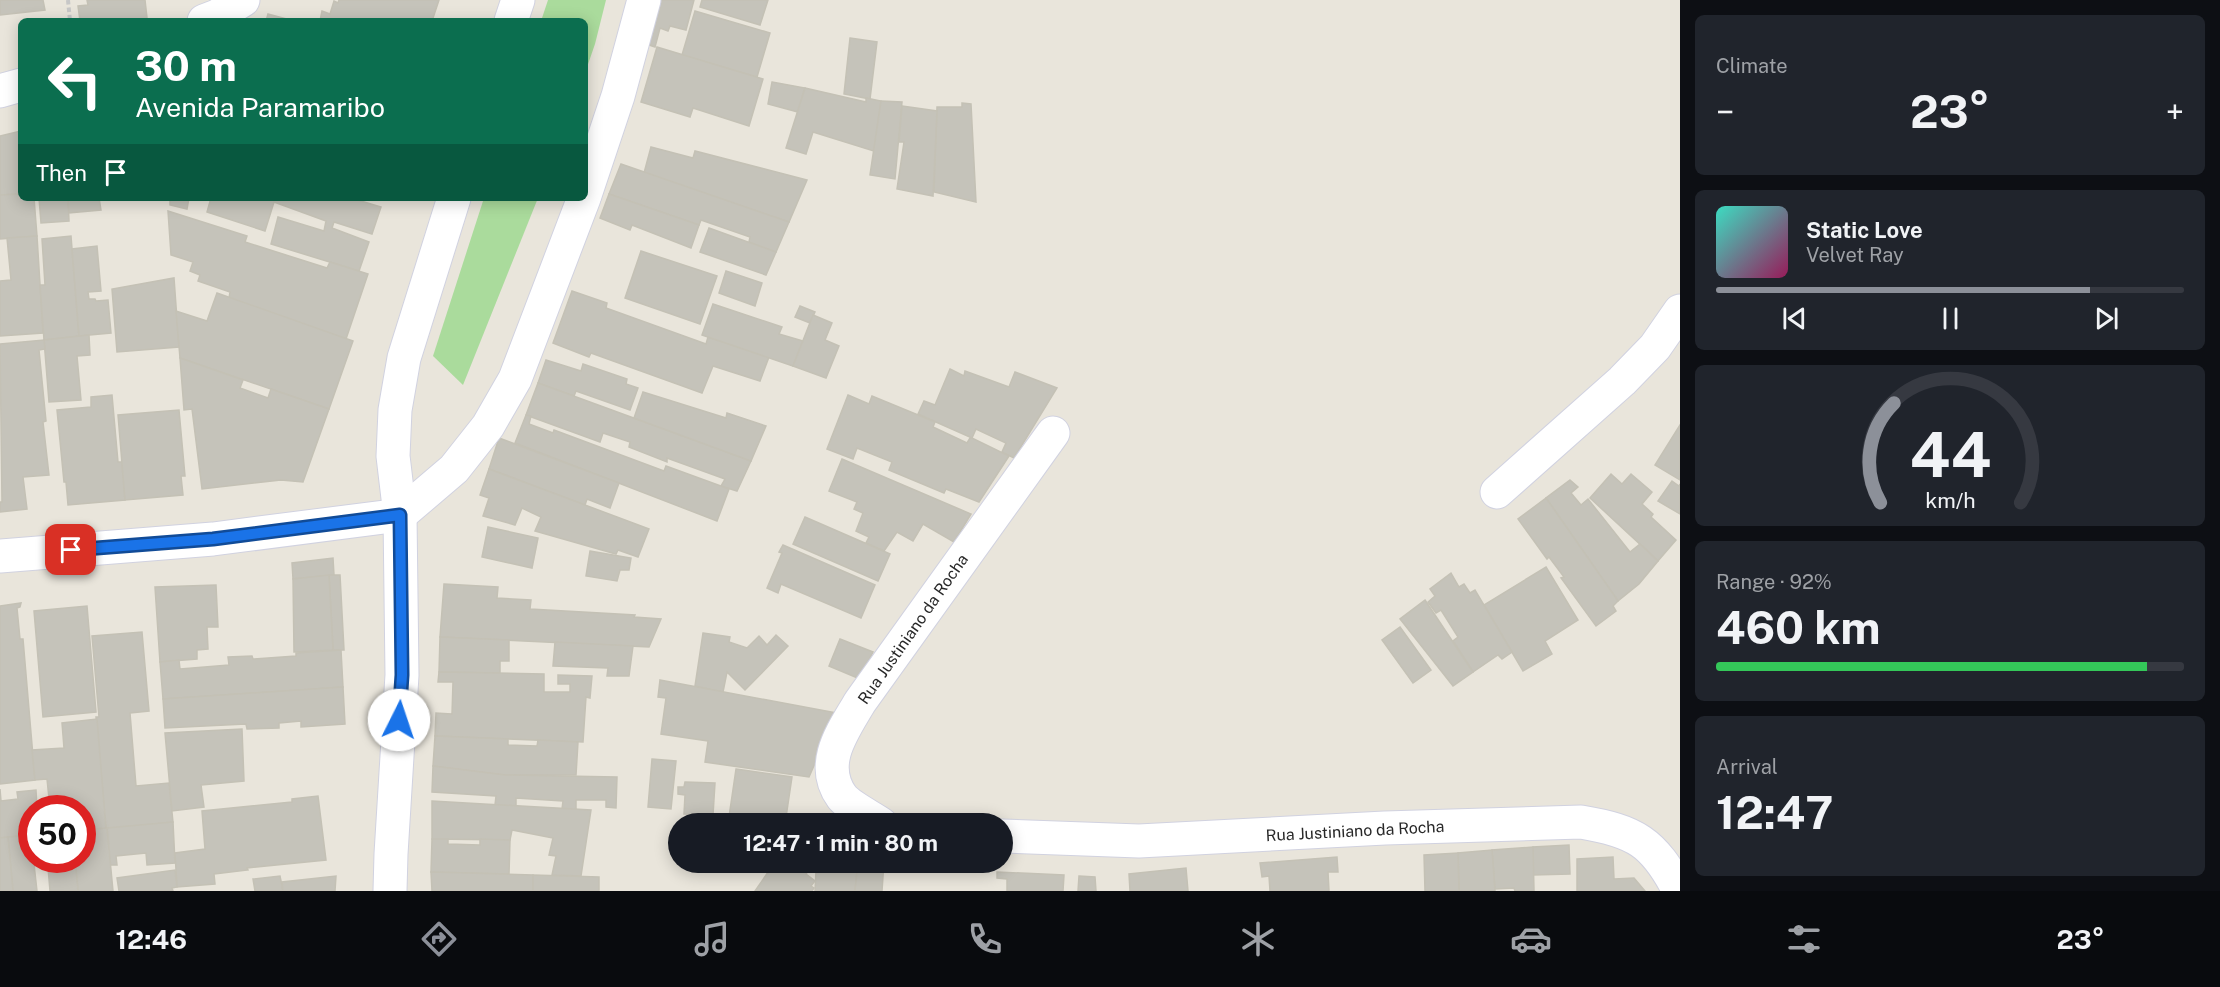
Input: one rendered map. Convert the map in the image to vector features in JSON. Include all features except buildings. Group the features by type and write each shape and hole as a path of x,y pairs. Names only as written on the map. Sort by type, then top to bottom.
{"street":[{"path":"212,18 243,0"},
{"path":"512,18 518,0"},
{"path":"588,185 618,96 644,0"},
{"path":"0,91 18,86"},
{"path":"390,891 402,675 400,515 393,456 395,410 404,358 453,201"},
{"path":"0,556 213,539 400,515 454,469 488,426 515,379 582,201"},
{"path":"1497,492 1622,381 1655,347 1680,311"},
{"name":"Rua Justiniano da Rocha","path":"865,813 843,798 834,780 831,762 839,737 860,702 1053,433"},
{"name":"Rua Justiniano da Rocha","path":"1013,836 1139,841 1385,828 1581,822 1612,827 1642,842 1665,863 1679,891"}],"path":[{"path":"68,0 70,18"}],"green space":[{"path":"548,0 606,0 588,64 588,18 542,18"},
{"path":"483,201 537,201 463,385 433,356"}],"route":[{"path":"71,550 213,539 400,515 402,675 399,720"}]}
